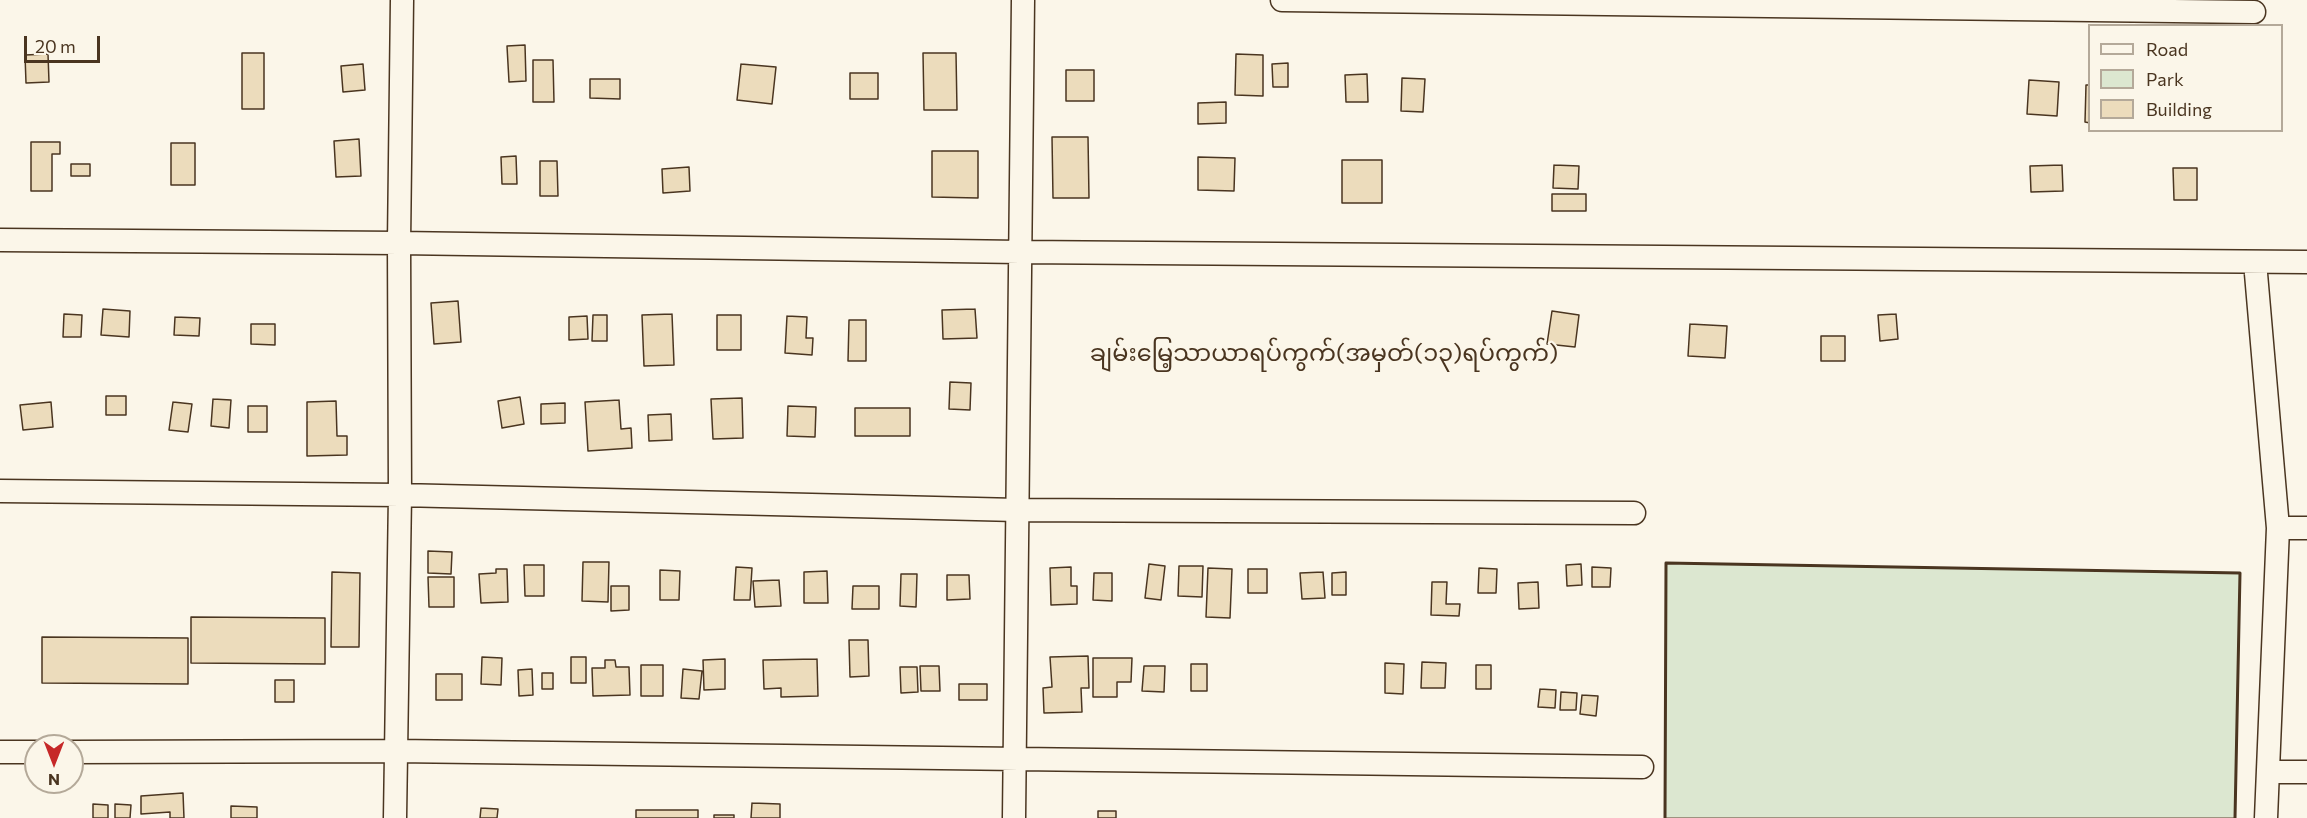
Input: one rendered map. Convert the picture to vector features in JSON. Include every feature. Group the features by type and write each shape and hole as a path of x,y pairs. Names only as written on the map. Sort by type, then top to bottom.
{"street":[{"path":"395,818 400,495 399,243 402,0"},
{"path":"1014,818 1023,0"},
{"path":"1282,0 2254,12"},
{"path":"0,240 1020,252 2307,262"},
{"path":"2255,262 2278,528 2266,818"},
{"path":"0,491 400,495 1017,510 1634,513"},
{"path":"2278,528 2307,528"},
{"path":"84,752 396,751 1642,768"},
{"path":"0,752 24,752"},
{"path":"2268,772 2307,772"}],"green space":[{"path":"1666,563 2240,573 2235,818 1665,818"}],"building":[{"path":"525,45 526,81 509,82 507,46"},
{"path":"242,53 264,53 264,109 242,109"},
{"path":"923,53 956,53 957,110 924,110"},
{"path":"48,54 49,82 26,83 25,55"},
{"path":"1236,54 1263,55 1263,96 1235,95"},
{"path":"533,60 553,60 554,102 533,102"},
{"path":"1288,63 1288,87 1273,87 1272,64"},
{"path":"363,64 365,90 343,92 341,66"},
{"path":"741,64 776,67 772,104 737,100"},
{"path":"1066,70 1094,70 1094,101 1066,101"},
{"path":"850,73 878,73 878,99 850,99"},
{"path":"1367,74 1368,102 1346,102 1345,75"},
{"path":"1402,78 1425,79 1423,112 1401,111"},
{"path":"590,79 620,79 620,99 590,98"},
{"path":"2029,80 2059,82 2057,116 2027,114"},
{"path":"2086,85 2088,85 2088,123 2085,122"},
{"path":"1226,102 1226,123 1198,124 1198,103"},
{"path":"1052,137 1088,137 1089,198 1053,198"},
{"path":"359,139 361,176 336,177 334,141"},
{"path":"31,142 60,142 60,154 52,154 52,191 31,191"},
{"path":"171,143 195,143 195,185 171,185"},
{"path":"932,151 978,151 978,198 932,197"},
{"path":"516,156 517,184 502,184 501,157"},
{"path":"1198,157 1235,158 1234,191 1198,190"},
{"path":"1342,160 1382,160 1382,203 1342,203"},
{"path":"540,161 557,161 558,196 540,196"},
{"path":"71,164 90,164 90,176 71,176"},
{"path":"1554,165 1579,166 1578,189 1553,188"},
{"path":"2062,165 2063,191 2031,192 2030,166"},
{"path":"689,167 690,191 663,193 662,169"},
{"path":"2173,168 2197,168 2197,200 2174,200"},
{"path":"1552,194 1586,194 1586,211 1552,211"},
{"path":"458,301 461,342 434,344 431,303"},
{"path":"103,309 130,311 129,337 101,335"},
{"path":"975,309 977,338 943,339 942,310"},
{"path":"1552,311 1579,315 1575,347 1547,344"},
{"path":"64,314 82,315 81,337 63,337"},
{"path":"672,314 674,365 644,366 642,315"},
{"path":"1896,314 1898,339 1880,341 1878,315"},
{"path":"593,315 607,315 607,341 592,341"},
{"path":"717,315 741,315 741,350 717,350"},
{"path":"587,316 588,339 569,340 569,317"},
{"path":"787,316 807,317 806,338 813,338 812,355 785,353"},
{"path":"175,317 200,318 199,336 174,335"},
{"path":"849,320 866,320 866,361 848,361"},
{"path":"251,324 275,324 275,345 251,344"},
{"path":"1690,324 1727,326 1725,358 1688,356"},
{"path":"1821,336 1845,336 1845,361 1821,361"},
{"path":"950,382 971,383 970,410 949,409"},
{"path":"106,396 126,396 126,415 106,415"},
{"path":"520,397 524,424 502,428 498,401"},
{"path":"742,398 743,438 713,439 711,399"},
{"path":"213,399 231,400 229,428 211,426"},
{"path":"619,400 621,429 631,428 632,448 588,451 585,402"},
{"path":"336,401 337,436 347,436 347,455 307,456 307,402"},
{"path":"51,402 53,427 23,430 20,405"},
{"path":"173,402 192,404 188,432 169,430"},
{"path":"565,403 565,423 541,424 541,404"},
{"path":"248,406 267,406 267,432 248,432"},
{"path":"788,406 816,407 815,437 787,436"},
{"path":"855,408 910,408 910,436 855,436"},
{"path":"671,414 672,440 649,441 648,415"},
{"path":"428,551 452,552 451,574 428,573"},
{"path":"583,562 609,562 608,602 582,601"},
{"path":"1149,564 1165,566 1161,600 1145,598"},
{"path":"1581,564 1582,585 1567,586 1566,565"},
{"path":"524,565 544,565 544,596 525,596"},
{"path":"1179,566 1203,566 1202,597 1178,596"},
{"path":"736,567 752,568 750,600 734,600"},
{"path":"1071,567 1071,586 1077,586 1077,604 1051,605 1050,568"},
{"path":"1592,567 1611,568 1610,587 1592,587"},
{"path":"1208,568 1232,569 1230,618 1206,617"},
{"path":"1479,568 1497,569 1496,593 1478,593"},
{"path":"496,569 507,569 508,602 481,603 479,574 496,573"},
{"path":"1248,569 1267,569 1267,593 1248,593"},
{"path":"660,570 680,571 679,600 660,600"},
{"path":"827,571 828,603 804,603 804,572"},
{"path":"332,572 360,573 359,647 331,647"},
{"path":"1323,572 1325,598 1302,599 1300,573"},
{"path":"1346,572 1346,595 1332,595 1332,573"},
{"path":"1094,573 1112,573 1112,601 1093,600"},
{"path":"901,574 917,574 916,607 900,606"},
{"path":"947,575 969,575 970,599 947,600"},
{"path":"428,577 454,577 454,607 429,607"},
{"path":"779,580 781,606 755,607 753,581"},
{"path":"1432,582 1447,582 1446,604 1460,604 1459,616 1431,615"},
{"path":"1538,582 1539,608 1519,609 1518,583"},
{"path":"611,586 629,586 629,610 611,611"},
{"path":"853,586 879,586 879,609 852,609"},
{"path":"191,617 325,618 325,664 191,663"},
{"path":"42,637 188,638 188,684 42,683"},
{"path":"849,640 868,640 869,676 850,677"},
{"path":"1088,656 1089,688 1081,688 1082,712 1044,713 1043,688 1052,687 1050,657"},
{"path":"482,657 502,658 501,685 481,684"},
{"path":"571,657 586,657 586,683 571,683"},
{"path":"1093,658 1132,658 1131,682 1117,682 1117,697 1093,697"},
{"path":"725,659 725,689 704,690 703,660"},
{"path":"817,659 818,696 781,697 781,688 764,689 763,660"},
{"path":"605,660 615,660 616,667 629,667 630,695 593,696 592,668 605,668"},
{"path":"1422,662 1446,663 1445,688 1421,688"},
{"path":"1385,663 1404,664 1403,694 1385,693"},
{"path":"1191,664 1207,664 1207,691 1191,691"},
{"path":"641,665 663,665 663,696 641,696"},
{"path":"1476,665 1491,665 1491,689 1476,689"},
{"path":"920,666 939,666 940,691 921,691"},
{"path":"1144,666 1165,666 1164,692 1142,691"},
{"path":"900,667 917,667 918,692 901,693"},
{"path":"532,669 533,695 519,696 518,670"},
{"path":"683,669 702,671 699,699 681,698"},
{"path":"542,673 553,673 553,689 542,689"},
{"path":"436,674 462,674 462,700 436,700"},
{"path":"275,680 294,680 294,702 275,702"},
{"path":"959,684 987,684 987,700 959,700"},
{"path":"1540,689 1556,690 1555,708 1538,707"},
{"path":"1561,692 1577,693 1576,710 1560,710"},
{"path":"1582,695 1598,696 1596,716 1580,714"},
{"path":"183,793 184,818 170,818 170,812 141,814 141,796"},
{"path":"752,803 780,804 780,818 751,818"},
{"path":"93,804 108,805 108,818 93,818"},
{"path":"115,804 131,805 130,818 115,818"},
{"path":"231,806 257,807 257,818 231,818"},
{"path":"481,808 498,809 497,818 480,818"},
{"path":"636,810 698,810 698,818 636,818"},
{"path":"1098,811 1116,811 1116,818 1098,818"},
{"path":"714,815 734,815 734,818 714,818"}],"wall":[{"path":"1665,818 1666,563 2240,573 2235,818"}],"district":[{"name":"ချမ်းမြေ့သာယာရပ်ကွက်(အမှတ်(၁၃)ရပ်ကွက်)","path":"1324,353"}]}
